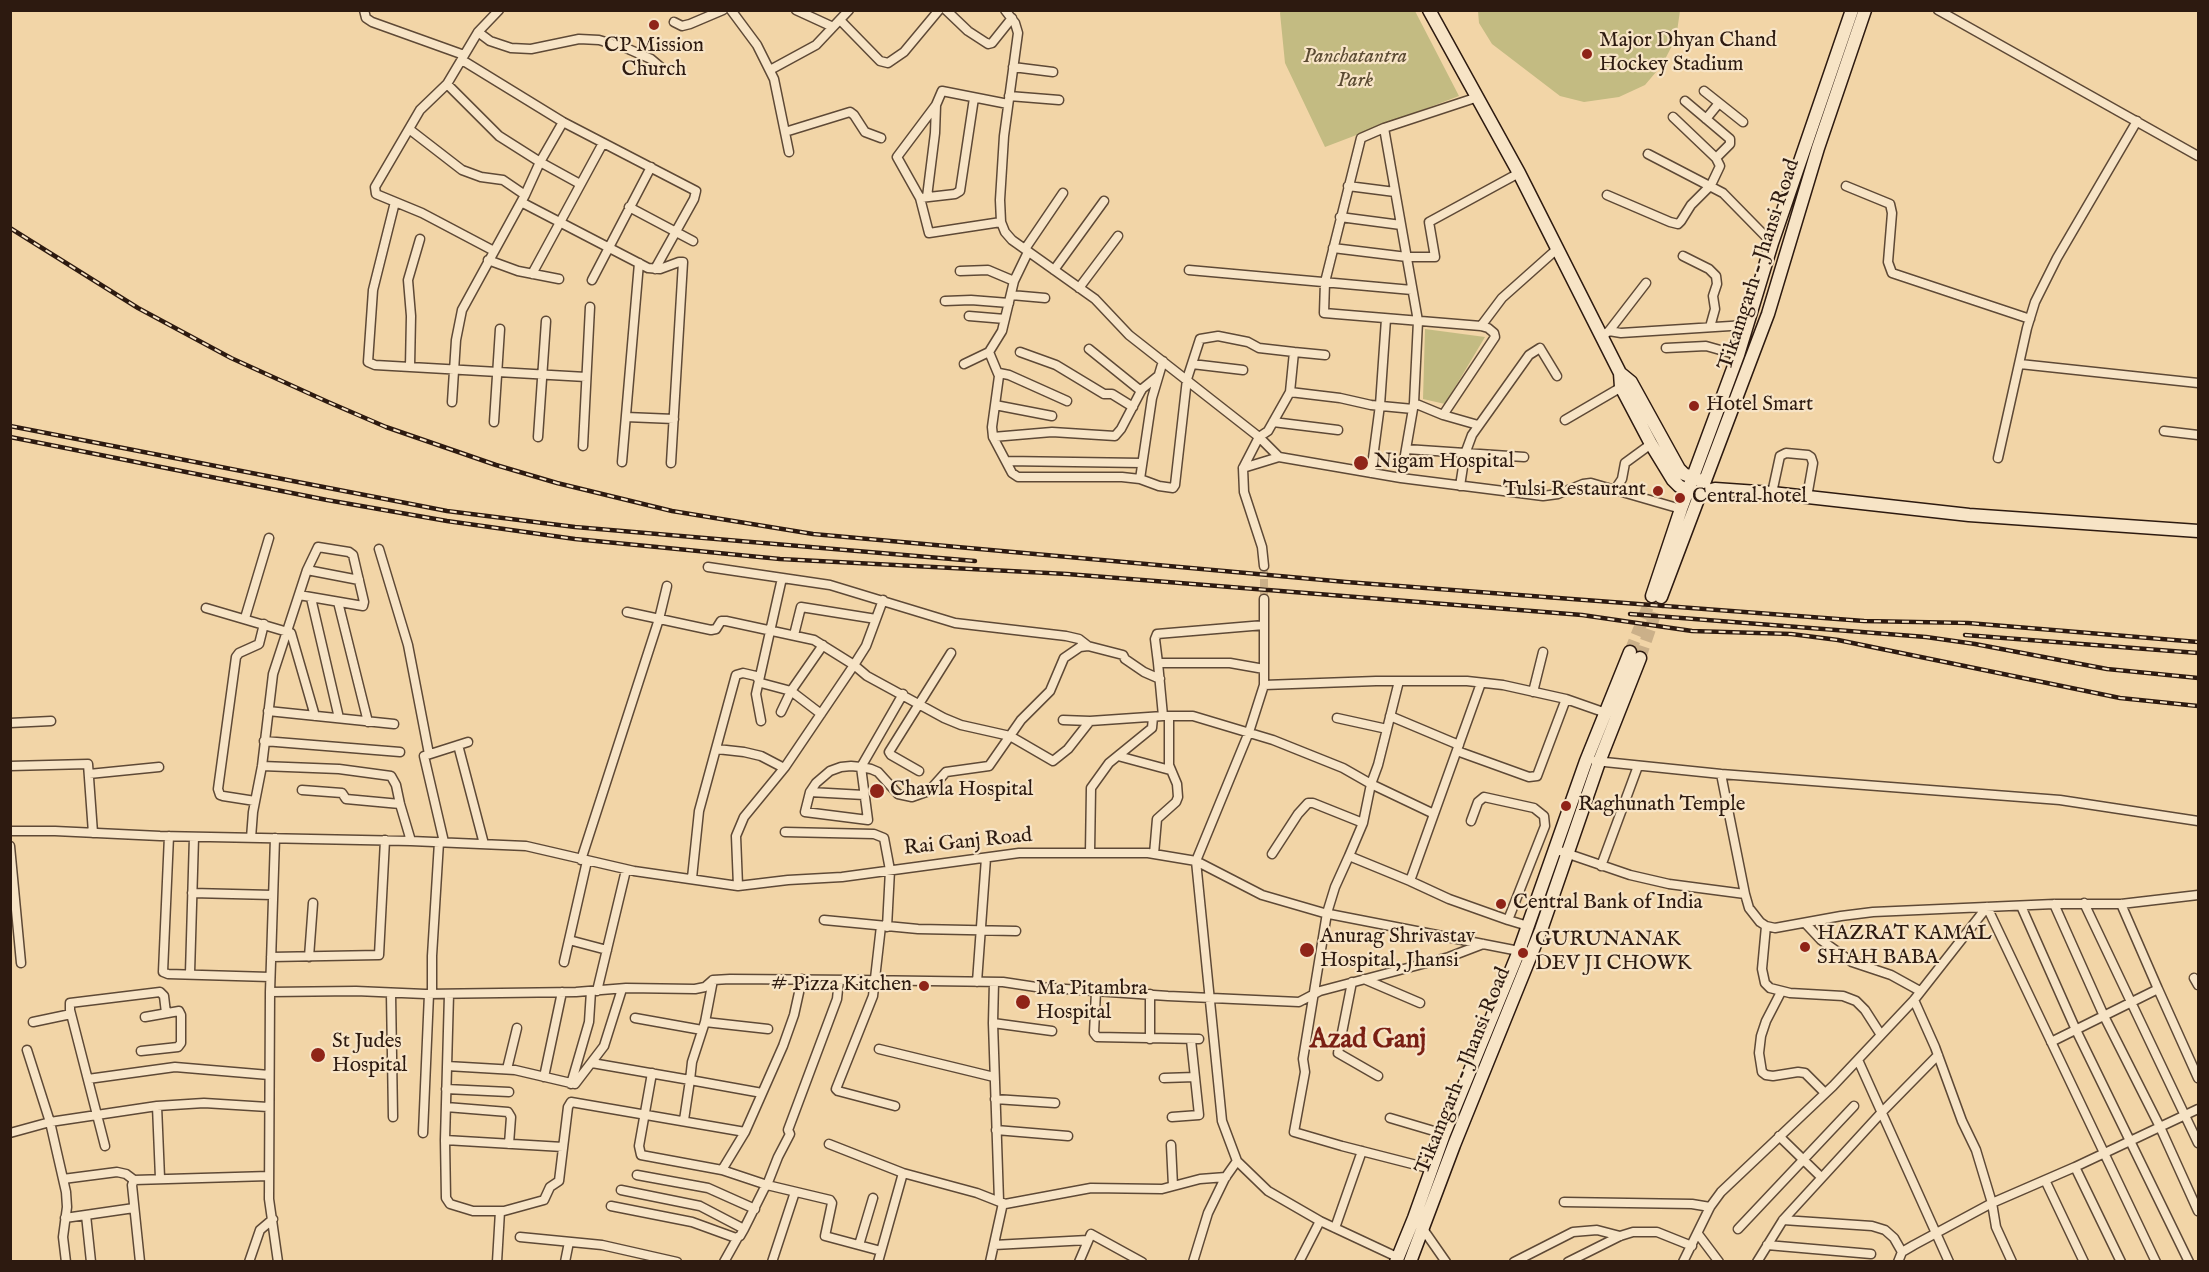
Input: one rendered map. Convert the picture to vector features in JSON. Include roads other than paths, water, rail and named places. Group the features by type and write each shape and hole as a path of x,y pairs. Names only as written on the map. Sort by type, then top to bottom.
{"street":[{"path":"364,10 366,18 372,22 463,58 563,122 696,191 694,199 655,269"},
{"path":"674,22 682,26 723,10"},
{"path":"731,10 757,45 770,70 779,100 789,152"},
{"path":"796,10 833,27"},
{"path":"770,70 810,49 849,10"},
{"path":"840,20 880,61 888,63 904,52 939,10"},
{"path":"946,10 968,31 988,44 992,43 1008,13 1017,26 1018,33 1004,136 1000,200 1005,232 1026,250 1095,299 1129,335 1188,379 1259,437 1279,457"},
{"path":"1429,10 1605,334 1620,374 1675,463 1684,474 1700,486"},
{"name":"Tikamgarh - Jhansi Road","path":"1852,10 1849,38 1768,314 1657,596 1681,509 1700,486 1772,243 1849,38 1865,10"},
{"path":"1938,10 2199,156"},
{"path":"493,12 478,32 447,84 420,110 375,187 376,194 422,213 494,250"},
{"path":"478,32 490,41 511,48 531,49 579,39 599,40 651,59 664,70"},
{"path":"1013,67 1053,72"},
{"path":"447,84 495,133 580,184"},
{"path":"924,198 897,157 936,105 943,91 974,98 1059,100"},
{"path":"1704,91 1743,122"},
{"path":"1443,415 1493,342 1494,333 1481,326 1324,313 1325,282 1361,138 1384,128 1478,97"},
{"path":"924,198 955,194 960,191 974,98"},
{"path":"1685,101 1730,139 1730,144 1716,158"},
{"path":"1706,119 1719,103"},
{"path":"936,105 935,133 924,198 927,229 930,234 1002,222"},
{"path":"785,132 850,112 865,132 881,138"},
{"path":"1607,195 1678,224 1691,205 1711,185 1720,169 1716,158 1673,117"},
{"path":"1998,458 2035,302 2057,258 2137,121"},
{"path":"452,402 456,340 462,310 563,122"},
{"path":"1384,128 1418,321 1413,406 1401,478"},
{"path":"409,129 462,170 481,177 503,180 523,198 558,223 607,248 655,269 680,261 684,263 670,463"},
{"path":"532,274 603,143"},
{"path":"1648,154 1711,185 1731,200 1772,243"},
{"path":"592,280 651,167"},
{"path":"1333,248 1407,257 1435,257 1429,222 1519,173"},
{"path":"1348,186 1395,192"},
{"path":"1846,186 1890,204 1892,213 1888,262 1893,273 2030,319"},
{"path":"964,364 989,352 1002,331 1014,281 1026,250 1063,193"},
{"path":"1054,270 1104,201"},
{"path":"395,202 373,290 367,357 370,364 586,377"},
{"path":"629,207 693,241"},
{"path":"1340,217 1401,225"},
{"path":"1079,288 1118,236"},
{"path":"410,367 411,316 408,280 420,240"},
{"path":"1481,326 1502,298 1557,249"},
{"path":"1683,256 1710,269 1716,276 1717,284 1713,296 1715,309 1710,327"},
{"path":"488,260 532,274 559,279"},
{"path":"622,462 639,263"},
{"path":"960,271 988,270 1014,281"},
{"path":"1189,270 1412,290"},
{"path":"1605,334 1646,283"},
{"path":"945,301 1045,298"},
{"path":"583,446 590,307"},
{"path":"969,316 1005,319"},
{"path":"1371,473 1380,405 1386,319"},
{"path":"538,437 546,321"},
{"path":"1605,334 1746,325"},
{"path":"494,422 500,329"},
{"path":"989,352 999,373 992,427 993,437 1012,473 1018,477 1111,476 1140,479 1166,488 1173,488 1175,484 1188,379 1200,339 1218,336 1248,342 1259,348 1325,355"},
{"path":"1666,348 1706,346 1738,356"},
{"path":"1460,486 1465,454 1478,425 1522,364 1540,348 1557,376"},
{"path":"1089,349 1141,392"},
{"path":"1020,352 1056,365 1104,394 1112,394 1133,406"},
{"path":"1264,566 1262,547 1244,492 1243,468 1259,437 1268,431 1290,392 1294,352"},
{"path":"1140,479 1158,376 1163,361"},
{"path":"1192,364 1243,370"},
{"path":"2020,364 2199,383"},
{"path":"999,373 1009,375 1067,400"},
{"path":"993,437 1052,432 1115,436 1146,384 1158,376"},
{"path":"1565,420 1626,384"},
{"path":"1626,384 1652,444 1673,480 1679,486 1773,493 1970,514 2199,531"},
{"path":"1290,392 1380,405 1413,406 1478,425"},
{"path":"995,405 1052,416"},
{"path":"626,417 674,419"},
{"path":"1273,423 1338,430"},
{"path":"2164,430 2199,435"},
{"path":"1614,491 1622,479 1625,463 1652,444"},
{"path":"1406,449 1524,457"},
{"path":"1773,493 1780,456 1786,453 1808,455 1813,459 1807,497"},
{"path":"1243,468 1279,457 1401,478 1543,496 1558,494 1587,483 1681,509"},
{"path":"1006,461 1142,463"},
{"path":"244,618 269,538"},
{"path":"251,838 273,674 307,570 318,547 349,552 355,559 364,605 359,607 299,595"},
{"path":"379,549 408,645 429,754"},
{"path":"708,567 830,585 955,623 1066,636 1079,639 1088,646"},
{"path":"307,570 359,580"},
{"path":"760,721 756,698 782,578"},
{"path":"564,962 584,860 659,619 667,586"},
{"path":"311,598 339,718"},
{"path":"1264,599 1264,686 1249,732 1196,861 1222,1121 1237,1161 1268,1191 1320,1221 1397,1259 1444,1134 1519,951 1586,761 1606,713 1566,699 1481,682 1399,681 1264,686"},
{"path":"738,886 736,836 739,826 784,768 854,665 866,646 883,600"},
{"path":"338,602 368,722"},
{"path":"794,634 801,607 876,619"},
{"path":"206,608 288,630 294,640 315,716"},
{"path":"627,612 711,630 716,629 723,621 794,634 823,645 867,676 953,722 1010,736 1053,761 1068,749 1090,721"},
{"path":"255,801 223,796 220,795 218,789 236,657 239,653 259,644 264,624"},
{"path":"1154,854 1157,819 1176,802 1178,796 1177,783 1170,770 1166,716 1155,639 1157,634 1264,625"},
{"path":"781,712 791,692 823,645"},
{"path":"903,694 861,767 868,820 805,812 810,792 816,783 830,771 841,767 861,767 878,772 898,794 912,797 929,791 946,772 972,770 991,764 1021,720 1053,688 1064,658 1080,647 1088,646 1124,655 1144,672 1160,679"},
{"path":"1533,692 1543,652"},
{"path":"919,771 889,753 951,653"},
{"name":"Tikamgarh - Jhansi Road","path":"1410,1262 1454,1145 1541,930 1635,655 1606,713"},
{"path":"1158,663 1230,663 1264,669"},
{"path":"692,878 699,811 736,675 743,673 756,676 761,683 791,692 821,714"},
{"path":"1399,681 1371,784 1363,823 1335,887 1327,913 1303,1059 1305,1072 1294,1132 1432,1169"},
{"path":"1410,881 1481,682"},
{"path":"1390,717 1529,777 1537,776 1566,699"},
{"path":"268,711 394,724"},
{"path":"1063,720 1090,721 1193,716 1249,732 1314,755 1434,814"},
{"path":"1090,853 1091,788 1109,763 1152,728 1154,717"},
{"path":"1337,718 1387,729"},
{"path":"10,723 51,721"},
{"path":"264,741 400,752"},
{"path":"423,1133 432,956 442,842 424,758 429,754 468,742"},
{"path":"458,745 484,844"},
{"path":"717,749 761,756 784,768"},
{"path":"1118,756 1170,770"},
{"path":"1586,761 1721,774 2060,800 2199,821"},
{"path":"10,766 88,764 93,833"},
{"path":"262,766 339,769 391,776 396,785 411,841"},
{"path":"1601,866 1638,766"},
{"path":"89,774 159,767"},
{"path":"1721,774 1749,908 1766,926 1784,928 1840,916 1873,912 2084,903 2121,904 2199,895"},
{"path":"302,790 343,794 346,799 400,804"},
{"path":"810,792 864,795"},
{"path":"1471,821 1478,802 1484,797 1534,808 1544,816 1545,825 1508,920"},
{"path":"1272,854 1298,814 1308,803 1363,823"},
{"name":"Rai Ganj Road","path":"10,831 385,840 526,846 626,870 738,886 842,877 1018,853 1154,854 1196,861 1262,895 1327,913 1519,951"},
{"path":"785,832 879,835 886,842 890,870 873,996 836,1089 895,1106"},
{"path":"169,836 162,970 168,974 270,977"},
{"path":"190,973 194,837"},
{"path":"275,838 268,1107 269,1199 278,1262"},
{"path":"271,957 379,955 385,840"},
{"path":"10,846 14,915 21,963"},
{"path":"1554,849 1601,866 1669,884 1745,894"},
{"path":"1349,856 1449,899 1528,926"},
{"path":"977,982 986,858"},
{"path":"572,1084 626,870"},
{"path":"192,893 273,895"},
{"path":"309,957 313,903"},
{"path":"2084,903 2199,1143"},
{"path":"2054,904 2104,1016 2199,1211"},
{"path":"2121,904 2199,1078"},
{"path":"2022,906 2076,1030 2190,1262"},
{"path":"1683,1262 1710,1208 1721,1192 1858,1060 1914,999 1987,907"},
{"path":"1987,907 2156,1262"},
{"path":"1794,922 1826,915"},
{"path":"824,920 884,926 1016,931"},
{"path":"1806,924 1821,940 1852,962 1891,975 1920,991"},
{"path":"1766,926 1762,957 1763,976 1770,988 1781,992 1842,996 1856,1001 1865,1010 1881,1035"},
{"path":"569,940 607,950"},
{"path":"270,992 356,991 392,994 449,994 562,992 622,988 695,989 705,987 713,980 876,980 994,982 1096,991 1299,1002 1314,994 1449,957 1483,944"},
{"path":"1364,979 1420,1003"},
{"path":"684,1120 692,1062 713,980"},
{"path":"722,1170 746,1132 783,1046 794,1015 802,980"},
{"path":"724,1262 755,1209 790,1134 788,1130 837,999 838,980"},
{"path":"990,1262 1001,1202 994,1077 994,982"},
{"path":"1353,982 1338,1053 1378,1076"},
{"path":"447,1066 507,1070 572,1084 578,1082 608,1037 622,988"},
{"path":"2051,1042 2158,989"},
{"path":"1096,991 1094,1036 1100,1038 1195,1039 1198,1115 1172,1117"},
{"path":"105,1146 70,1005 75,1001 160,992 164,994 166,1013"},
{"path":"544,1077 562,992"},
{"path":"1781,992 1761,1035 1759,1053 1762,1072 1773,1076 1805,1073 1825,1093"},
{"path":"392,994 393,1116"},
{"path":"449,994 445,1140 446,1198 450,1204 470,1210 500,1211 514,1209 545,1198 550,1186 560,1179 562,1147 568,1107 571,1102 746,1132"},
{"path":"1150,994 1150,1039"},
{"path":"1914,999 1938,1055 1953,1100 1984,1171 1996,1227 2012,1262"},
{"path":"141,1051 181,1045 180,1013 176,1011 145,1017"},
{"path":"33,1023 71,1014"},
{"path":"635,1018 703,1026 768,1029"},
{"path":"993,1023 1052,1031"},
{"path":"507,1070 516,1028"},
{"path":"879,1048 994,1077"},
{"path":"27,1050 50,1122 63,1179 67,1201 63,1247 66,1262"},
{"path":"1757,1262 1783,1220 1938,1055"},
{"path":"1858,1060 1949,1262"},
{"path":"592,1063 762,1093"},
{"path":"88,1079 175,1067 268,1075"},
{"path":"652,1074 644,1113 639,1150 641,1155 722,1170 767,1185 831,1201 825,1236 881,1251"},
{"path":"1164,1078 1195,1077"},
{"path":"446,1089 509,1092"},
{"path":"995,1099 1055,1103"},
{"path":"10,1133 50,1122 157,1106 204,1103 268,1107"},
{"path":"157,1106 160,1179"},
{"path":"1738,1229 1854,1106"},
{"path":"446,1107 508,1112 511,1117 510,1144"},
{"path":"1898,1262 1902,1252 1992,1203 2199,1109"},
{"path":"1390,1118 1444,1134"},
{"path":"996,1130 1068,1136"},
{"path":"1779,1136 1821,1177"},
{"path":"445,1140 562,1147"},
{"path":"829,1144 903,1173 977,1193 1001,1202 1024,1201 1091,1188 1162,1189 1200,1179 1226,1177"},
{"path":"1171,1145 1173,1186"},
{"path":"1335,1228 1362,1151"},
{"path":"1193,1262 1208,1213 1226,1177 1237,1161"},
{"path":"2075,1167 2121,1262"},
{"path":"63,1179 117,1172 126,1174 134,1180 269,1176"},
{"path":"878,1262 903,1173"},
{"path":"637,1175 708,1188 755,1209"},
{"path":"134,1180 132,1185 140,1262"},
{"path":"2045,1180 2084,1262"},
{"path":"621,1190 700,1206 744,1229"},
{"path":"772,1262 795,1192"},
{"path":"859,1245 873,1198"},
{"path":"1564,1202 1692,1204 1710,1208"},
{"path":"611,1206 692,1222 734,1238 738,1237"},
{"path":"65,1218 134,1208"},
{"path":"497,1262 500,1211"},
{"path":"86,1215 91,1262"},
{"path":"249,1262 260,1230 273,1219"},
{"path":"1783,1220 1872,1226 1885,1230 1894,1238 1902,1252"},
{"path":"1299,1262 1320,1221"},
{"path":"1423,1230 1446,1262"},
{"path":"1514,1262 1573,1232 1597,1230 1620,1236"},
{"path":"1568,1262 1620,1236 1633,1232 1657,1232 1692,1246"},
{"path":"1079,1262 1091,1234 1143,1262"},
{"path":"1698,1234 1719,1262"},
{"path":"520,1237 617,1247 677,1262"},
{"path":"994,1245 1088,1240"},
{"path":"565,1262 569,1242"},
{"path":"1767,1245 1871,1254"}],"tunnel":[{"path":"1264,566 1264,599"},
{"path":"1630,652 1652,596"},
{"path":"1640,658 1661,597"}],"railway":[{"path":"10,228 138,308 231,358 386,427 496,465 557,483 672,511 813,534 1346,582 1864,621 1968,623 2198,642"},
{"path":"10,426 447,511 575,527 975,561"},
{"path":"10,437 327,500 447,521 575,539 780,559 1067,574 1582,615 1692,631 1791,634 1838,640 2120,698 2198,706"},
{"path":"1630,614 1926,637 2107,669 2198,678"},
{"path":"1965,635 2198,653"}],"place":[{"name":"CP Mission Church","path":"654,25"},
{"name":"Major Dhyan Chand Hockey Stadium","path":"1587,54"},
{"name":"Hotel Smart","path":"1694,406"},
{"name":"Nigam Hospital","path":"1361,463"},
{"name":"Tulsi Restaurant","path":"1658,491"},
{"name":"Central hotel","path":"1680,498"},
{"name":"Chawla Hospital","path":"877,791"},
{"name":"Raghunath Temple","path":"1566,806"},
{"name":"Central Bank of India","path":"1501,904"},
{"name":"HAZRAT KAMAL SHAH BABA","path":"1805,947"},
{"name":"Anurag Shrivastav Hospital, Jhansi","path":"1307,950"},
{"name":"GURUNANAK DEV JI CHOWK","path":"1523,953"},
{"name":"# Pizza Kitchen","path":"924,986"},
{"name":"Ma Pitambra Hospital","path":"1023,1002"},
{"name":"St Judes Hospital","path":"318,1055"}],"district":[{"name":"Azad Ganj","path":"1368,1041"}],"park label":[{"name":"Panchatantra Park","path":"1355,70"}]}
